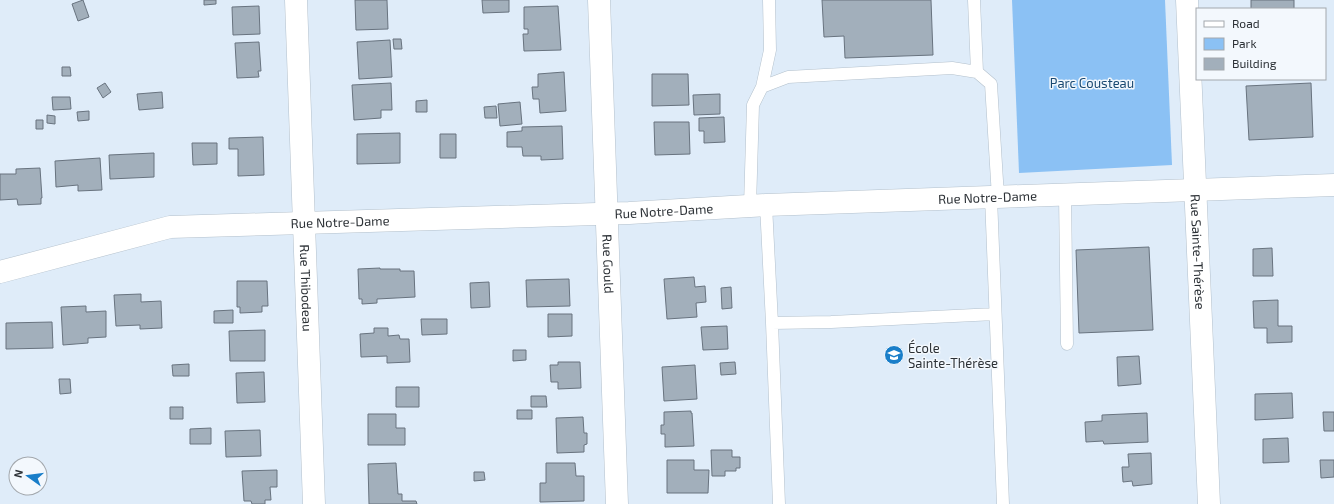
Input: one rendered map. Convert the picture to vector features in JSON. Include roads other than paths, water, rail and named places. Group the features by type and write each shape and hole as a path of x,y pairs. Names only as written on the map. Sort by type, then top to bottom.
{"street":[{"name":"Rue Thibodeau","path":"296,0 314,504"},
{"name":"Rue Gould","path":"599,0 617,504"},
{"name":"Rue Sainte-Thérèse","path":"1187,0 1209,504"},
{"name":"Rue Notre-Dame","path":"0,272 170,227 606,213 1065,194 1334,185"}],"lane":[{"path":"769,0 770,50 762,87 753,105 758,206 772,323 779,504"},
{"path":"974,0 977,72"},
{"path":"762,87 788,77 952,68 977,72 991,84 995,197 995,314 1003,504"},
{"path":"1065,194 1067,344"},
{"path":"772,323 831,322 995,314"}],"place":[{"name":"École Sainte-Thérèse","path":"894,355"}],"park label":[{"name":"Parc Cousteau","path":"1092,83"}]}
